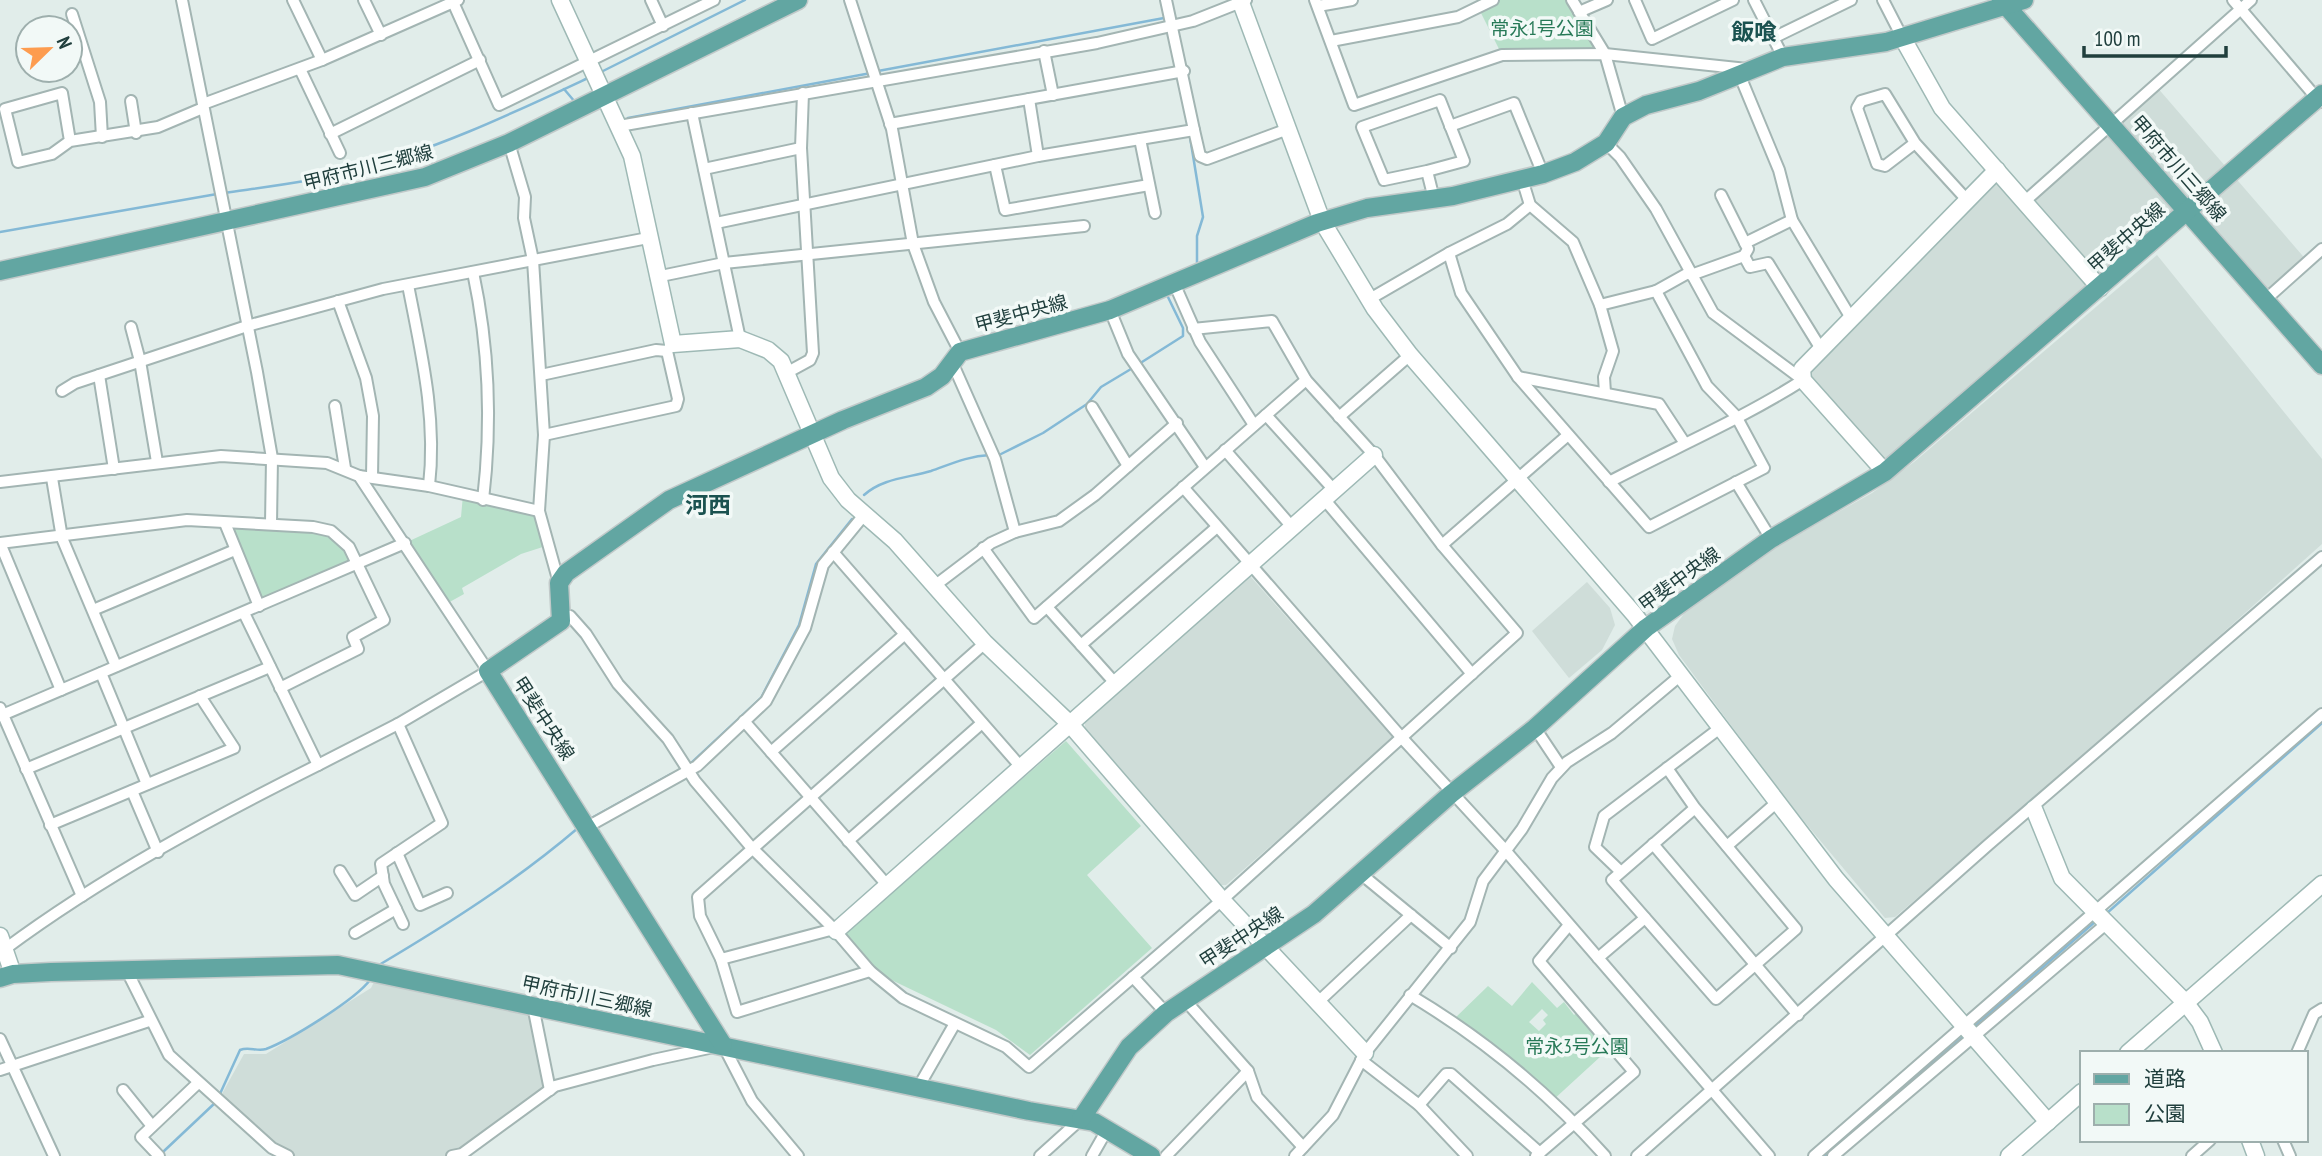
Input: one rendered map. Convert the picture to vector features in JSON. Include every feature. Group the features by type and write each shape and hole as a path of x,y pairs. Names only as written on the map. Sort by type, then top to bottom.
{"main road":[{"name":"甲府市川三郷線","path":"0,271 224,214 399,185 509,143 603,91 797,0"},
{"path":"1623,117 1657,100 1699,91 1783,57 1902,37 2004,3 2024,0"},
{"name":"甲府市川三郷線","path":"2004,3 2322,365"},
{"name":"甲斐中央線","path":"1080,1119 1129,1047 1166,1013 1314,914 1451,794 1535,728 1646,628 1771,539 1885,472 2320,99"},
{"name":"甲斐中央線","path":"559,583 566,573 669,500 814,433 926,387 942,376 956,357 1110,310 1322,221 1367,208 1434,198 1543,174 1575,162 1606,143 1623,117"},
{"path":"559,583 561,615"},
{"name":"甲斐中央線","path":"561,615 561,621 554,628 488,671 587,823 723,1045"},
{"name":"甲府市川三郷線","path":"7,976 338,965 1080,1119 1108,1128 1151,1156"}],"street":[{"path":"181,0 272,458 271,523"},
{"path":"293,0 322,60"},
{"path":"364,0 381,35"},
{"path":"544,435 676,405 678,399 632,156 560,0"},
{"path":"651,0 663,26"},
{"path":"70,141 62,93 5,109 18,162 52,154 70,141 136,133 158,127 203,106 381,35 454,1 499,105 714,0"},
{"path":"850,0 890,124 913,244 995,459 1015,532"},
{"path":"1166,0 1184,71 1200,156 1207,159 1288,129"},
{"path":"1352,0 1317,3 1354,105 1502,55 1605,54 1747,73 1779,170 1792,220 1852,318"},
{"path":"1331,41 1458,17 1493,0"},
{"path":"1572,0 1605,54 1623,117"},
{"path":"1579,12 1607,0"},
{"path":"1635,0 1652,38 1733,0"},
{"path":"1754,0 1783,57"},
{"path":"1773,38 1851,0"},
{"path":"1883,0 1942,108 2100,288"},
{"path":"2024,202 2113,124 2237,5 2251,0"},
{"path":"619,126 803,93 874,75 1044,51 1174,27 1242,1 1322,221 1368,300 1410,355 1646,628 1776,803 1886,937 2048,1122"},
{"path":"2237,5 2320,99"},
{"path":"72,13 100,102 102,137"},
{"path":"1044,51 1053,95"},
{"path":"330,134 480,60"},
{"path":"300,69 340,153"},
{"path":"890,124 1184,71"},
{"path":"788,372 810,360 813,353 806,254 803,93"},
{"path":"1915,143 1885,166 1877,164 1857,107 1861,101 1885,94 1915,143 1967,200"},
{"path":"1029,99 1038,156"},
{"path":"1440,100 1464,161 1427,171 1384,180 1362,127 1440,100"},
{"path":"131,101 136,133"},
{"path":"1450,126 1514,103 1543,174"},
{"path":"692,113 740,339"},
{"path":"716,223 1038,156 1195,130"},
{"path":"1140,139 1155,213"},
{"path":"509,143 525,197 524,218 533,260 544,435 539,511 559,583"},
{"path":"1606,143 1620,157 1656,209 1713,313 1803,380 1885,472"},
{"path":"704,169 802,148"},
{"path":"995,165 1005,209 1149,185"},
{"path":"1803,380 1802,369 1997,170"},
{"path":"1427,171 1434,198"},
{"path":"1522,179 1530,205 1573,242 1600,305 1613,351 1604,377 1605,393"},
{"path":"1600,305 1656,291 1690,274 1744,256 1748,249 1721,195"},
{"path":"1368,300 1449,253 1507,224 1530,205"},
{"path":"1745,243 1792,220"},
{"path":"656,277 724,263 1084,226"},
{"path":"62,391 99,375 247,326 338,302 408,285 648,238"},
{"path":"2264,300 2322,249"},
{"path":"1449,253 1461,293 1518,377 1649,527 1764,468 1736,416 1707,386 1656,291"},
{"path":"1744,256 1750,267 1768,263 1821,349"},
{"path":"474,272 482,310 489,397 490,444 483,500"},
{"path":"1174,283 1193,328 1254,425"},
{"path":"408,285 432,421 433,450 429,486"},
{"path":"338,302 366,378 373,416 372,476"},
{"path":"1110,310 1128,355 1205,467"},
{"path":"561,615 570,616 586,634 618,684 751,847 835,930 870,971 903,998 954,1025 1006,1047 1030,1067 1222,900 1517,633 1442,545 1374,455 1306,380 1272,321 1193,328"},
{"path":"131,327 140,362 157,462"},
{"path":"541,375 656,350 740,339 768,350 788,372 831,478 842,494 895,541 985,643 1069,723 1222,900 1363,1056 1419,1105 1467,1156"},
{"path":"1339,417 1410,355"},
{"path":"99,375 114,469"},
{"path":"1518,377 1659,404 1684,442"},
{"path":"983,548 1034,618 1306,380"},
{"path":"1609,482 1736,416 1758,408 1803,380"},
{"path":"335,406 345,468"},
{"path":"1092,407 1128,466"},
{"path":"1266,415 1472,674"},
{"path":"933,587 983,548 1015,532 1059,521 1177,423"},
{"path":"1442,545 1568,435"},
{"path":"1225,450 1293,527"},
{"path":"721,959 835,930 1374,455"},
{"path":"0,482 52,478 157,462 221,456 327,463 345,468 359,476 488,671 398,724 158,852 2,942 7,976"},
{"path":"359,476 429,486 539,511"},
{"path":"52,478 62,538 116,666"},
{"path":"1736,482 1771,539"},
{"path":"1183,487 1451,794 1505,850 1769,1156"},
{"path":"587,823 688,767 766,701 805,628 823,565 864,515"},
{"path":"61,690 0,543 62,538 187,520 271,523 331,531 342,538 359,563 384,620 353,636 358,649 280,688"},
{"path":"225,523 259,606"},
{"path":"1081,645 1217,527"},
{"path":"82,896 1,713 405,543"},
{"path":"93,610 235,550"},
{"path":"834,552 1020,766"},
{"path":"1637,1156 1988,845 2034,809 2322,557"},
{"path":"1047,607 1115,683"},
{"path":"244,613 318,765"},
{"path":"771,752 905,634"},
{"path":"870,971 737,1012 721,959 699,916 698,897 751,847 811,799 985,643"},
{"path":"26,769 270,667"},
{"path":"101,673 122,728 148,784"},
{"path":"1295,1156 1333,1115 1363,1056 1470,922 1483,881 1561,767 1612,733 1681,675"},
{"path":"50,825 234,748 200,696"},
{"path":"1833,1156 1969,1031 2093,911 2322,714"},
{"path":"744,721 887,885"},
{"path":"848,841 982,723"},
{"path":"398,724 442,823 381,864 383,876 403,924"},
{"path":"1535,728 1561,767"},
{"path":"1620,871 1595,846 1604,816 1720,728"},
{"path":"1667,768 1695,808 1796,929 1716,999 1612,880 1695,808"},
{"path":"132,791 158,852"},
{"path":"1727,846 1776,803"},
{"path":"2034,809 2062,878 2185,1002 2200,1022 2213,1051"},
{"path":"1653,844 1798,1014"},
{"path":"397,853 420,905 447,893"},
{"path":"340,871 355,895 383,876"},
{"path":"1361,874 1451,948"},
{"path":"2130,1051 2321,886"},
{"path":"355,933 396,909"},
{"path":"1317,1003 1412,915"},
{"path":"1598,958 1645,918"},
{"path":"1814,1156 2106,924"},
{"path":"1419,1105 1446,1074 1451,1074 1538,1155 1634,1072 1539,961 1569,925"},
{"path":"126,970 149,1021 169,1055 272,1148 288,1156"},
{"path":"1133,976 1166,1013"},
{"path":"1410,995 1486,1044 1575,1123 1605,1156"},
{"path":"1184,999 1248,1071 1257,1097 1303,1147"},
{"path":"533,1006 550,1090"},
{"path":"2298,1051 2314,1014 2322,1009"},
{"path":"6,1069 149,1021"},
{"path":"919,1086 954,1025"},
{"path":"0,1039 6,1069 54,1156"},
{"path":"459,1155 550,1090 653,1060 723,1045 752,1101 798,1156"},
{"path":"1166,1156 1248,1071"},
{"path":"159,1156 141,1137 198,1083"},
{"path":"123,1090 152,1126"},
{"path":"2009,1156 2080,1094"},
{"path":"1040,1156 1080,1119"},
{"path":"1092,1156 1108,1128"},
{"path":"2192,1156 2208,1142"}],"shaded area":[{"path":"2156,86 2308,262 2265,300 2189,211 1885,472 1803,380 1997,170 2024,201"},
{"path":"2157,255 2322,459 2322,544 2101,742 1895,917 1885,918 1787,801 1679,655 1672,639 1675,626 1688,608 1765,553 1872,493 1914,462"},
{"path":"1250,576 1394,738 1226,885 1218,885 1085,730 1085,721"},
{"path":"1587,582 1610,608 1615,625 1602,650 1569,678 1532,631"},
{"path":"379,972 533,1006 550,1090 452,1156 288,1156 218,1101 244,1054 266,1054 371,988"}],"green space":[{"name":"常永1号公園","path":"1493,0 1572,0 1605,54 1502,55 1478,7"},
{"path":"463,495 539,511 549,545 521,554 462,588 464,594 446,604 405,543 461,517"},
{"path":"225,523 331,531 359,563 259,606"},
{"path":"1066,741 1141,826 1087,875 1152,948 1030,1055 996,1030 881,975 844,933"},
{"name":"常永3号公園","path":"1532,982 1557,1008 1564,1002 1574,1015 1581,1009 1612,1046 1552,1101 1453,1020 1488,986 1512,1006","holes":["1542,1009 1548,1015 1543,1020 1546,1024 1539,1031 1529,1022"]}],"waterway":[{"path":"601,72 745,0"},
{"path":"878,71 1164,18"},
{"path":"628,118 871,73"},
{"path":"223,193 319,179 411,154 471,131 588,78"},
{"path":"564,89 575,102"},
{"path":"1190,137 1203,217 1197,236 1197,264"},
{"path":"0,232 217,194"},
{"path":"1142,362 1183,336 1183,328 1166,293"},
{"path":"1001,454 1043,433 1087,404 1101,387 1131,369"},
{"path":"864,495 887,482 990,455"},
{"path":"689,765 761,698 799,625 816,564 852,519"},
{"path":"2107,913 2322,723"},
{"path":"588,820 671,774"},
{"path":"379,965 481,901 578,828"},
{"path":"1975,1026 2096,921"},
{"path":"219,1096 240,1050 266,1049 290,1037 337,1008 370,980"},
{"path":"1824,1156 1963,1037"},
{"path":"164,1151 216,1102"}],"district":[{"name":"飯喰","path":"1754,31"},
{"name":"河西","path":"708,504"}]}
